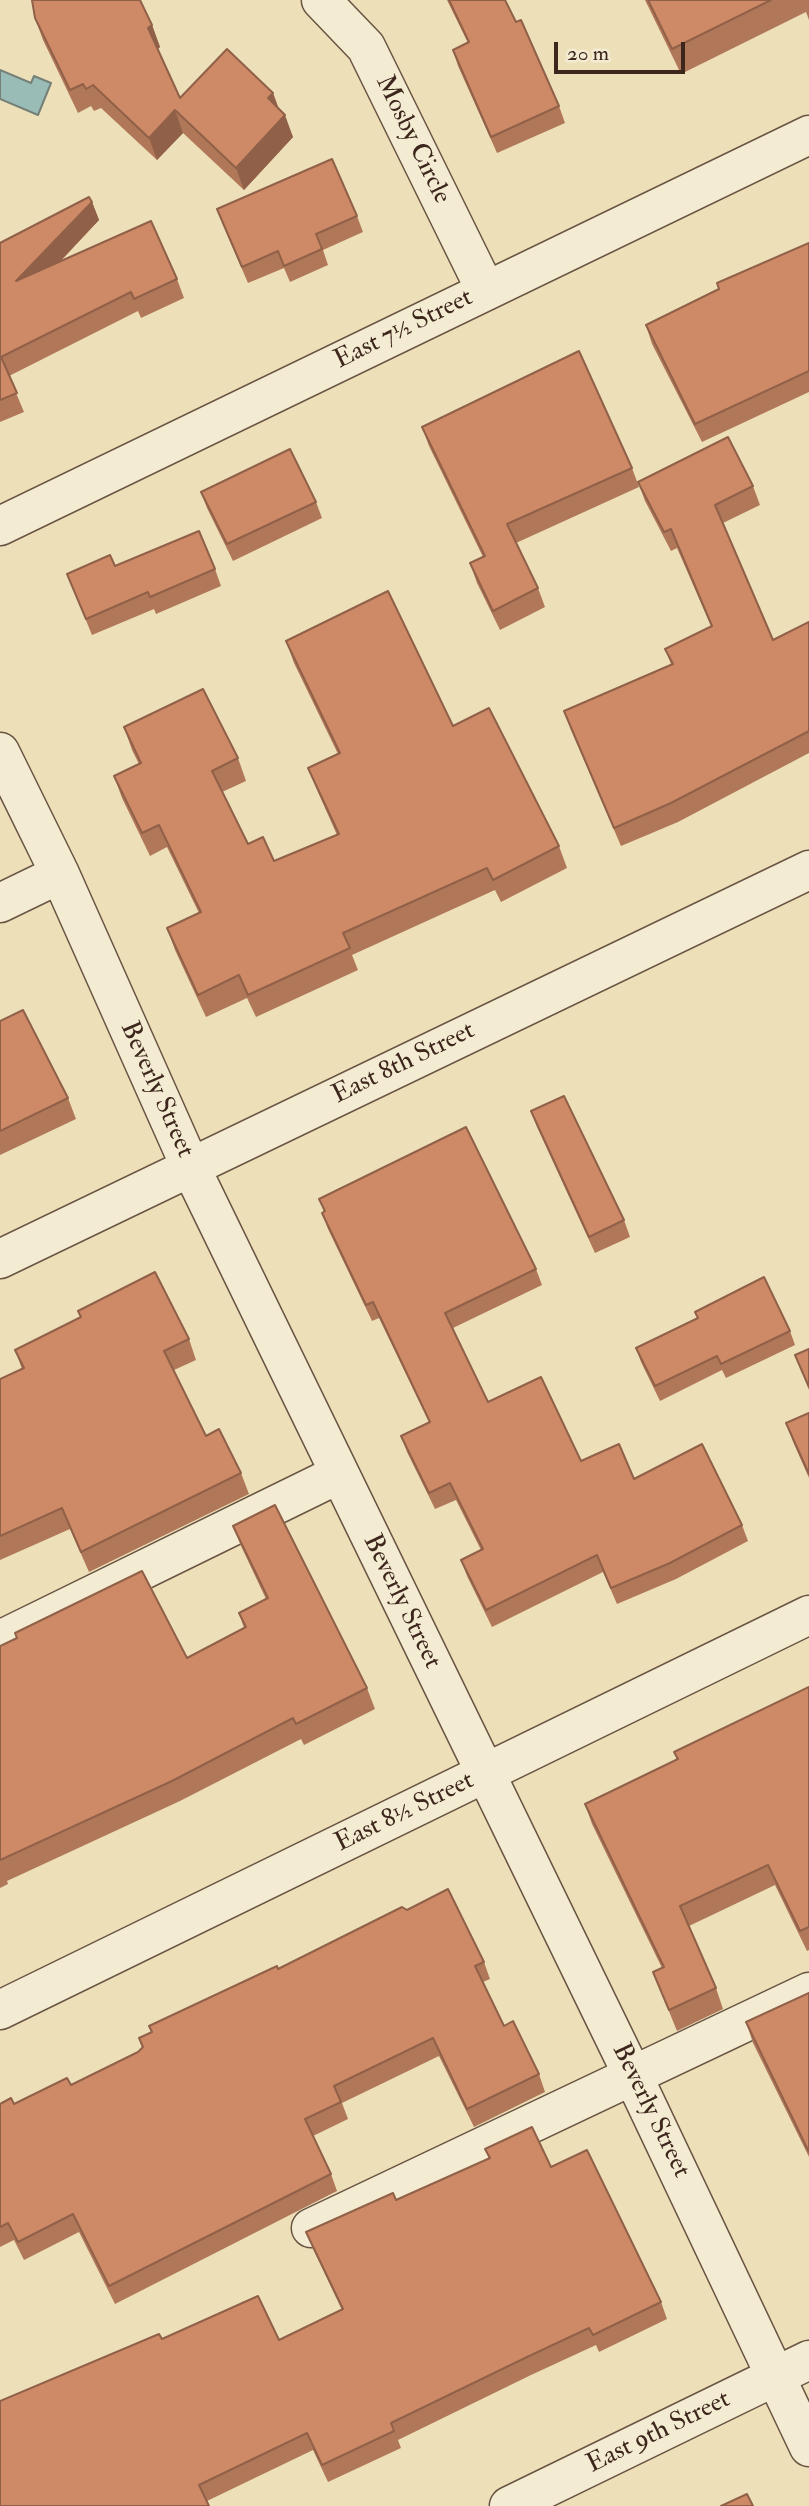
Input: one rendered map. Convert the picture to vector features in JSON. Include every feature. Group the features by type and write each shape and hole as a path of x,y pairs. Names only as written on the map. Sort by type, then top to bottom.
{"street":[{"name":"Mosby Circle","path":"321,0 366,47 486,291"},
{"name":"East 7½ Street","path":"0,526 809,135"},
{"name":"Beverly Street","path":"0,752 60,874 191,1167 633,2076 809,2448"},
{"name":"East 8th Street","path":"0,1259 809,870"},
{"path":"0,903 60,874"},
{"path":"0,1640 339,1474"},
{"name":"East 8½ Street","path":"0,2010 809,1615"},
{"path":"311,2228 809,1992"},
{"name":"East 9th Street","path":"509,2506 809,2360"}],"water":[{"path":"0,70 31,83 34,76 51,83 38,115 0,99"}],"building":[{"path":"32,0 140,0 152,25 148,28 180,98 227,49 273,93 268,98 285,115 236,168 175,110 149,138 93,85 86,89 83,84 70,90 35,18"},
{"path":"449,0 505,0 516,22 521,20 559,106 491,137 453,50 469,42"},
{"path":"648,0 771,0 672,49"},
{"path":"332,159 357,216 316,234 322,249 284,266 278,251 242,267 217,209"},
{"path":"89,197 92,202 16,281 151,221 177,279 134,299 131,292 1,357 17,393 0,400 0,243"},
{"path":"809,243 809,371 695,424 646,325 719,289 717,283"},
{"path":"579,351 632,468 507,524 538,588 493,611 470,563 485,556 422,427"},
{"path":"728,437 753,486 715,505 773,640 809,622 809,731 671,803 614,828 564,711 673,664 665,649 712,626 671,529 664,532 638,482"},
{"path":"290,449 316,502 227,544 201,492"},
{"path":"199,531 215,569 150,597 148,592 86,619 67,574 110,555 115,566"},
{"path":"388,591 453,726 489,708 559,846 493,880 487,868 343,933 350,948 248,995 239,975 198,995 167,928 201,912 159,825 142,833 114,776 141,763 124,727 203,689 238,758 212,771 248,844 263,837 274,861 339,834 308,768 340,753 286,641"},
{"path":"23,1010 68,1098 0,1131 0,1021"},
{"path":"564,1096 624,1220 589,1237 531,1111"},
{"path":"466,1127 536,1269 445,1313 488,1402 541,1377 581,1461 619,1444 634,1479 702,1444 742,1525 670,1563 611,1588 597,1555 486,1610 461,1560 483,1549 450,1483 429,1493 401,1436 430,1422 373,1302 366,1305 322,1213 325,1211 319,1199"},
{"path":"155,1272 189,1339 164,1351 206,1436 219,1429 241,1473 81,1552 62,1508 0,1536 0,1379 24,1368 15,1350 81,1317 78,1311"},
{"path":"764,1277 790,1331 721,1364 717,1356 655,1386 636,1348 698,1318 695,1312"},
{"path":"809,1349 809,1387 795,1355"},
{"path":"809,1413 809,1474 786,1423"},
{"path":"275,1505 367,1688 296,1724 293,1718 172,1781 0,1860 0,1646 17,1638 15,1633 142,1571 187,1658 246,1627 239,1613 268,1598 233,1526"},
{"path":"809,1687 809,1927 800,1931 768,1865 680,1906 716,1988 669,2010 653,1972 664,1967 585,1804 678,1759 674,1752"},
{"path":"448,1889 484,1962 475,1966 504,2026 513,2021 539,2074 467,2109 433,2038 334,2086 341,2102 305,2119 331,2174 109,2286 73,2214 18,2242 8,2223 0,2227 0,2104 11,2098 14,2104 67,2078 71,2085 138,2052 143,2047 139,2038 152,2032 149,2026 277,1966 278,1969 402,1907 407,1910"},
{"path":"809,1993 809,2152 746,2022"},
{"path":"532,2127 551,2167 587,2150 661,2302 593,2335 589,2328 525,2358 391,2423 394,2431 322,2465 307,2433 199,2485 209,2506 0,2506 0,2401 159,2334 162,2339 258,2296 279,2340 343,2309 306,2232 393,2193 396,2200 490,2158 485,2149"},
{"path":"747,2494 753,2506 721,2506"}]}
